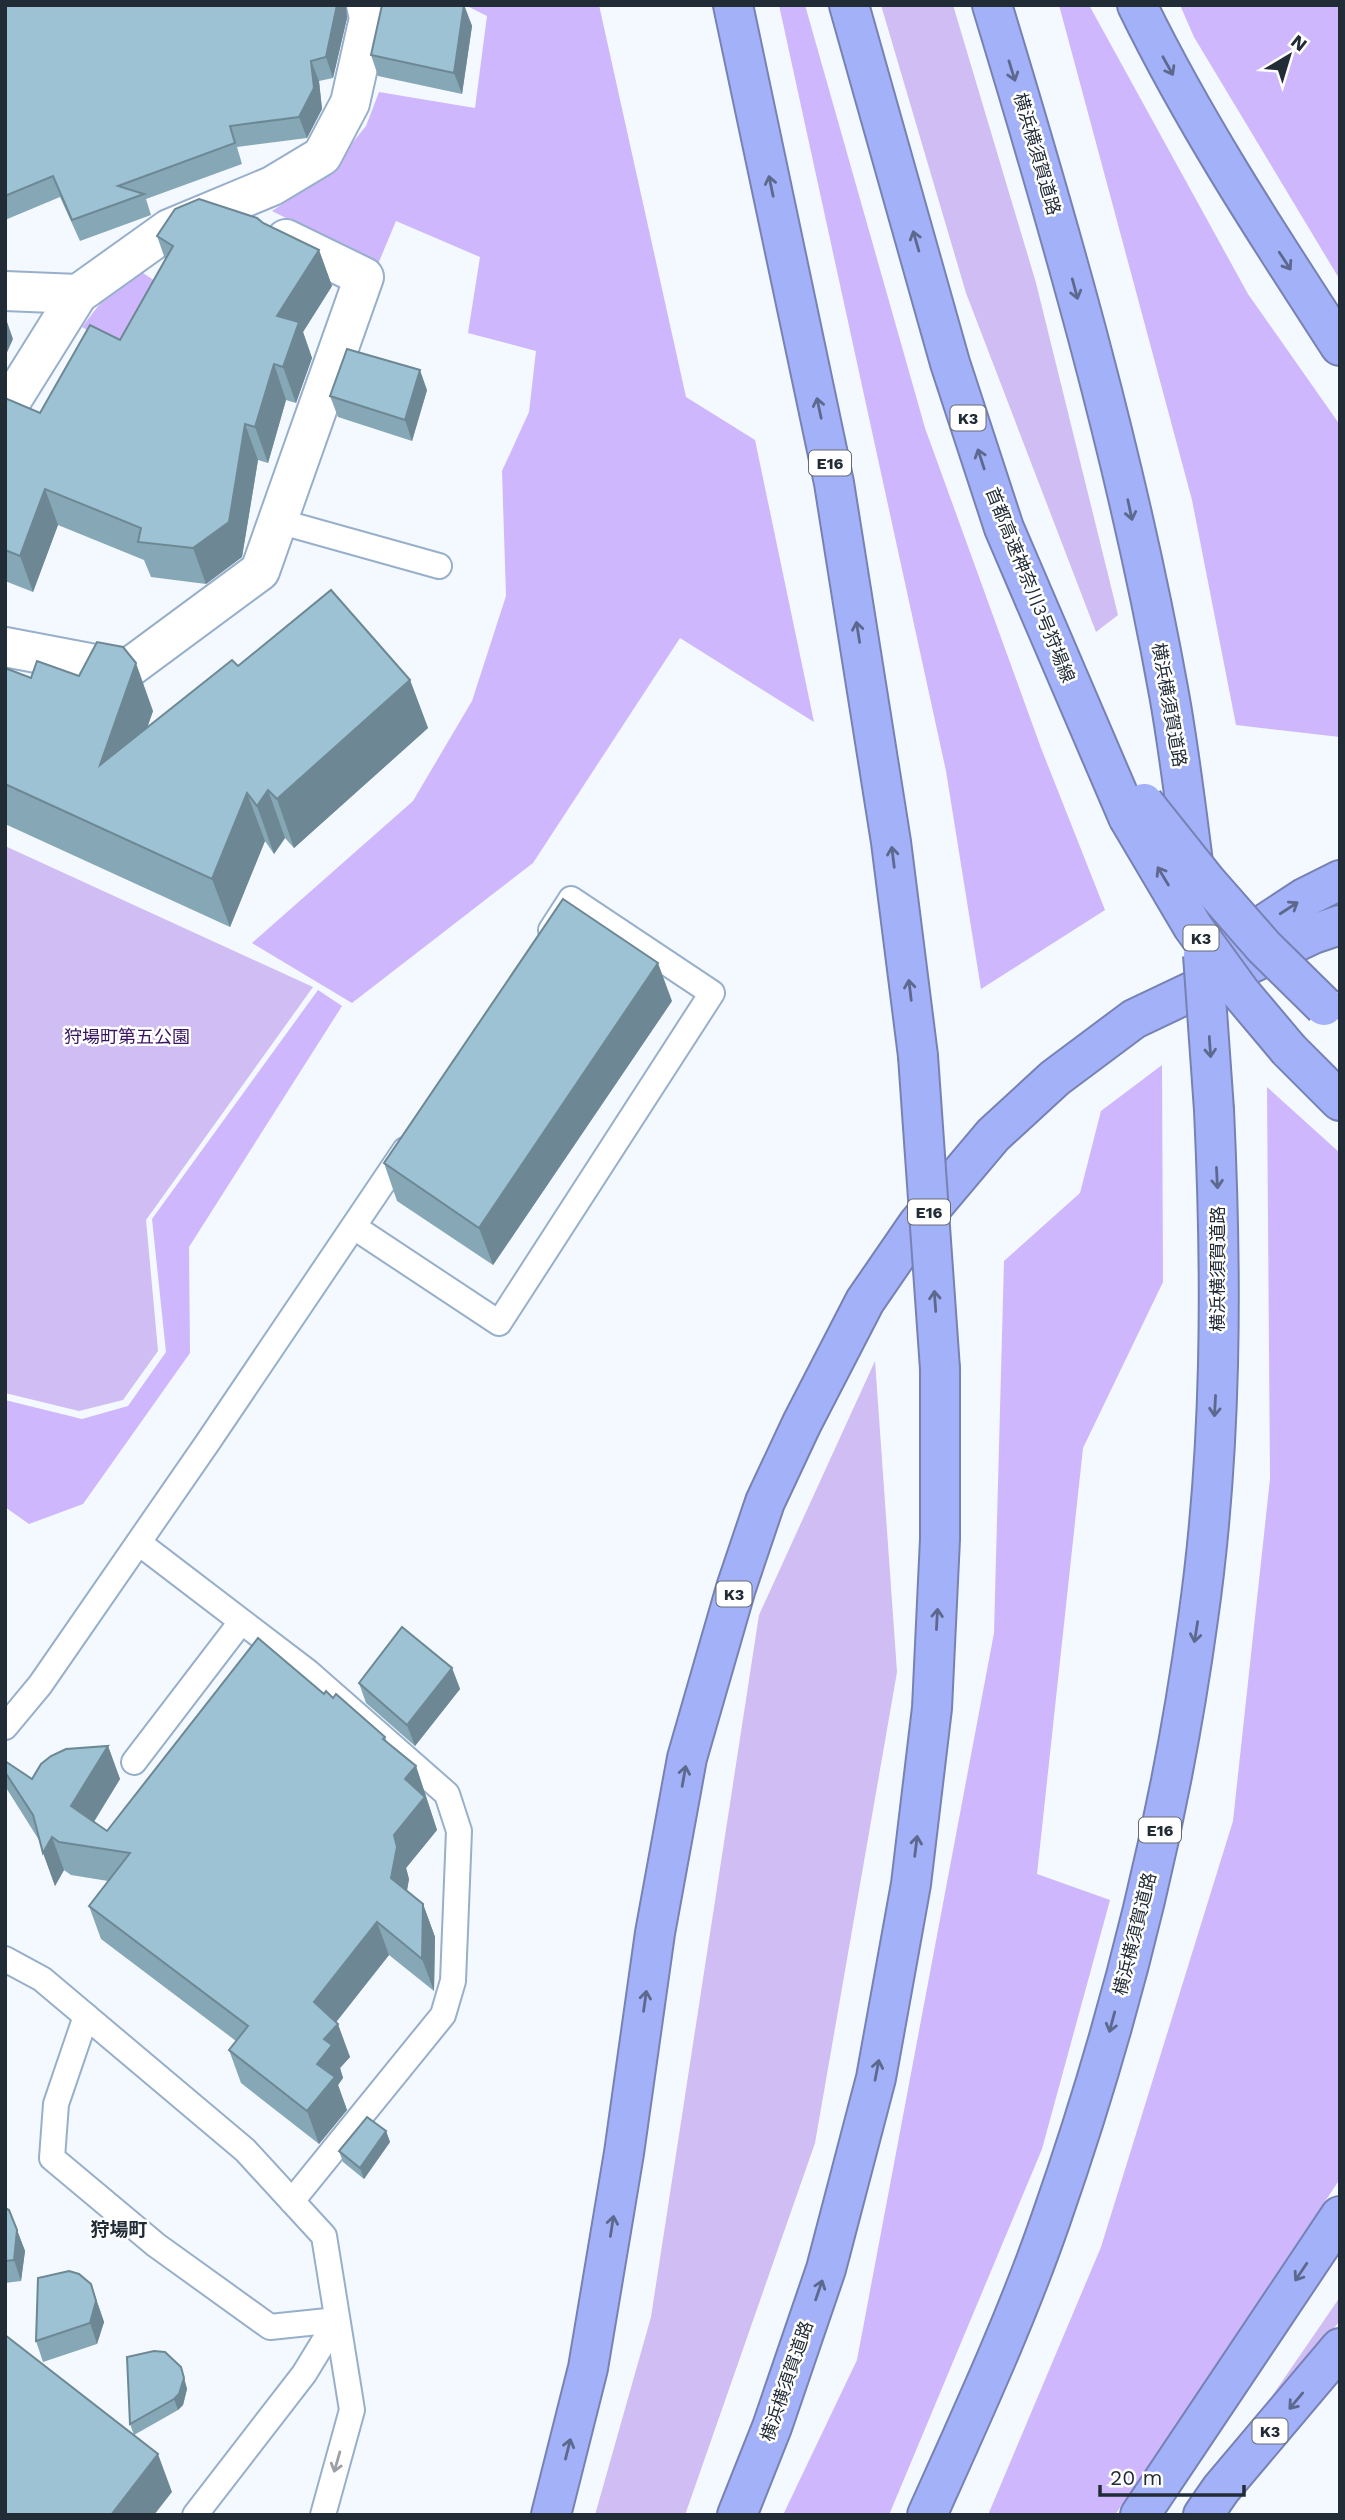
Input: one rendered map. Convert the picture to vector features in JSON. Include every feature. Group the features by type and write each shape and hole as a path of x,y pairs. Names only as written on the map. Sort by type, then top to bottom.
{"highway":[{"name":"横浜横須賀道路","path":"733,5 834,483 891,842 918,1056 940,1369 940,1539 932,1708 909,1897 876,2078 826,2269 772,2427 737,2515"},
{"name":"首都高速神奈川3号狩場線","path":"849,5 950,363 1004,528 1074,695 1136,810"},
{"name":"横浜横須賀道路","path":"927,2515 991,2372 1050,2222 1098,2073 1148,1888 1177,1749 1199,1617 1212,1485 1218,1346 1218,1192 1199,902 1169,695 1121,463 1049,190 992,5"},
{"path":"1138,5 1167,65 1244,197 1340,346"},
{"path":"1136,810 1207,882 1264,947 1332,1012"},
{"name":"K3","path":"1136,810 1193,927 1241,993 1289,1050 1340,1101"},
{"path":"1134,1019 1237,942 1304,898 1340,880"},
{"name":"K3","path":"551,2515 588,2368 624,2153 655,1933 687,1758 736,1588 765,1502 802,1423 865,1301 918,1224 993,1135 1055,1078 1134,1019 1313,934 1340,925"},
{"path":"1140,2515 1340,2216"},
{"name":"K3","path":"1203,2515 1221,2489 1340,2348"}],"street":[{"path":"5,411 78,294 169,229 272,186 322,156 350,103 369,18 366,5"},
{"path":"5,647 126,670 260,571 364,277 286,239"},
{"path":"5,291 78,294"}],"lane":[{"path":"278,521 439,566"},
{"path":"354,1227 499,1324 712,993 571,899 541,944"},
{"path":"5,1727 40,1685 139,1543 421,1125"},
{"path":"139,1543 308,1672 447,1794 459,1832 453,1981 443,2015 292,2201"},
{"path":"134,1762 241,1622"},
{"path":"5,1959 42,1979 245,2150 324,2236 352,2410 323,2515"},
{"path":"86,2016 56,2104 52,2158 156,2245 270,2327 337,2320"},
{"path":"195,2515 304,2374 337,2320"}],"green space":[{"path":"881,5 953,5 1036,283 1118,615 1096,632 966,293"},
{"name":"狩場町第五公園","path":"5,846 313,987 146,1220 158,1351 123,1400 79,1411 5,1393"},
{"path":"875,1361 897,1672 815,2143 685,2515 595,2515 651,2317 759,1615"},
{"path":"1340,2297 1340,2321 1257,2418"}],"shaded area":[{"path":"465,5 599,5 686,397 755,440 814,722 680,638 533,863 352,1003 252,943 413,801 472,701 506,596 502,471 529,412 536,351 468,333 480,257 396,221 378,264 272,211 326,175 366,126 379,92 475,108 487,16"},
{"path":"779,5 805,5 925,428 1041,748 1105,910 981,989 946,771"},
{"path":"1059,5 1089,5 1248,294 1340,425 1340,737 1236,725 1192,500"},
{"path":"1180,5 1340,5 1340,280 1194,37"},
{"path":"140,271 167,289 129,355 82,327 109,292"},
{"path":"318,990 342,1006 189,1247 190,1353 83,1504 29,1524 5,1507 5,1400 82,1419 128,1406 166,1352 152,1219"},
{"path":"1162,1065 1163,1282 1083,1448 1037,1874 1110,1900 1042,2149 889,2515 783,2515 857,2360 994,1633 1004,1261 1080,1193 1101,1111"},
{"path":"1267,1087 1340,1153 1340,2179 1115,2515 988,2515 1101,2247 1233,1821 1270,1479"}],"building":[{"path":"5,5 337,5 326,57 311,61 314,88 299,117 230,126 235,143 118,186 144,194 72,220 53,176 5,196"},
{"path":"382,5 464,5 454,73 371,55"},
{"path":"199,199 257,218 319,250 277,316 299,322 283,367 274,364 255,427 245,424 229,522 193,548 138,542 141,528 45,489 20,556 5,550 5,398 40,413 90,325 120,340 173,246 157,236 175,209"},
{"path":"347,349 420,370 405,420 330,396"},
{"path":"331,590 410,680 277,799 268,790 257,806 247,793 212,879 5,784 5,668 31,678 37,661 79,676 97,642 123,647 136,663 100,765 232,660 238,666"},
{"path":"563,899 658,963 479,1228 384,1163"},
{"path":"402,1627 452,1668 407,1725 359,1683"},
{"path":"258,1638 324,1694 326,1691 333,1698 336,1694 416,1766 405,1779 425,1797 394,1835 397,1847 391,1878 423,1904 422,1959 377,1922 314,2002 338,2024 324,2039 332,2045 317,2064 335,2077 307,2111 229,2050 248,2026 89,1906 130,1853 59,1842 52,1837 43,1853 33,1815 5,1772 5,1761 32,1779 41,1764 66,1749 108,1746 71,1806 107,1831"},
{"path":"367,2117 386,2131 360,2168 339,2151"},
{"path":"5,2208 9,2210 17,2230 14,2260 5,2261"},
{"path":"69,2271 79,2274 91,2284 96,2301 90,2323 36,2341 38,2278"},
{"path":"5,2335 158,2454 111,2515 5,2515"},
{"path":"154,2351 165,2352 181,2367 184,2378 179,2394 130,2424 127,2357"}],"district":[{"name":"狩場町","path":"119,2229"}]}
